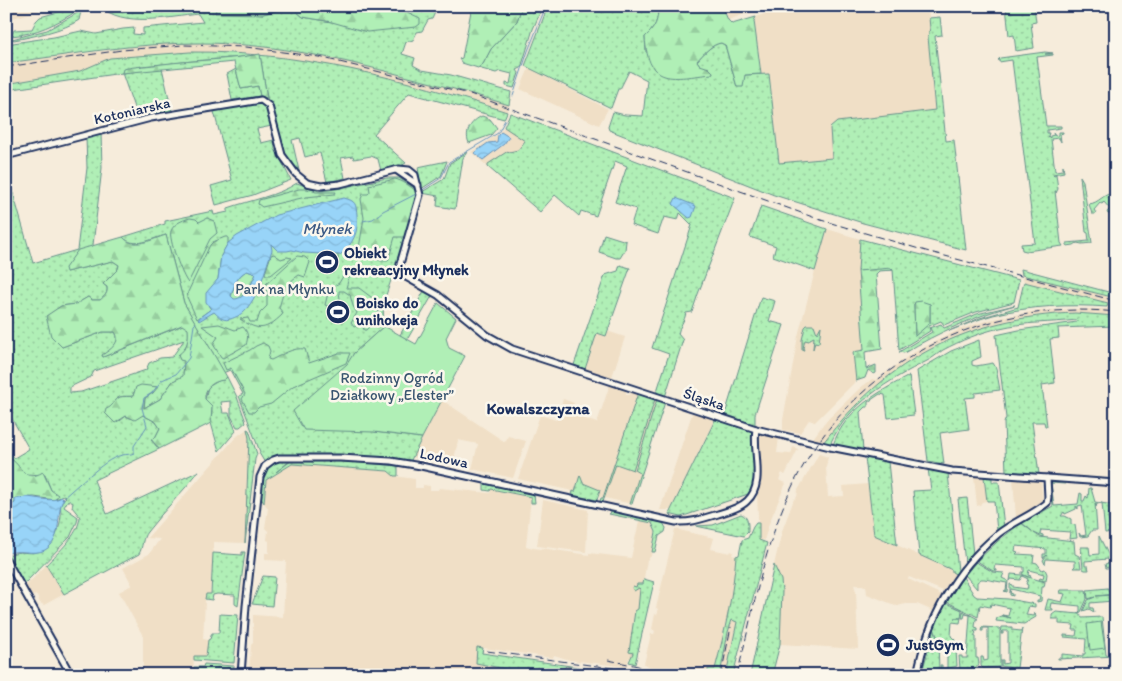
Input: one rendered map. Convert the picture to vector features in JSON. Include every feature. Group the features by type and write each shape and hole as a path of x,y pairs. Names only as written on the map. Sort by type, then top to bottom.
{"street":[{"name":"Kotoniarska","path":"6,156 156,117 256,100 266,102 271,111 278,147 301,179 314,185 340,184 396,170"},
{"path":"396,170 403,168 409,170 415,175 418,185"},
{"path":"396,170 418,185"},
{"name":"Śląska","path":"418,185 420,195 400,264 401,271 406,277 443,299 487,335 505,346 756,429 830,447 952,471 1116,483"},
{"name":"Lodowa","path":"241,675 246,606 260,477 265,466 273,460 286,458 348,458 403,462 660,518 689,522 734,508 749,499 757,482 756,429"},
{"path":"917,675 922,650 931,624 954,583 974,558 998,534 1047,503 1047,478"},
{"path":"6,559 71,675"}],"shaded area":[{"path":"6,6 55,6 6,20"},
{"path":"724,6 768,6 728,20"},
{"path":"787,6 916,6 916,10 928,8 930,28 928,37 935,110 830,128 833,158 779,163 769,74 761,74 754,21 756,17"},
{"path":"197,43 261,46 310,52 441,85 509,105 507,112 449,93 370,74 260,54 219,52 190,52 110,58 80,71 6,84 6,63 158,44"},
{"path":"529,68 608,109 599,125 520,89"},
{"path":"504,127 525,140 518,150 508,152 488,165 488,167 471,152 498,134"},
{"path":"827,229 860,239 858,272 864,350 853,352 856,381 815,422 809,420 800,433 783,430 783,420 798,336"},
{"path":"1022,275 1116,298 1116,316 1075,313 1011,320 937,345 906,364 867,393 839,422 823,443 812,440 824,423 872,379 876,380 911,354 958,330 988,320 1036,311 1107,309 1107,303 1024,282"},
{"path":"607,331 625,337 612,377 585,369 597,332 606,336"},
{"path":"610,384 626,389 626,394 630,395 632,391 665,402 632,504 518,479 540,415 556,420 563,399 574,403 570,414 597,423"},
{"path":"442,400 505,442 508,436 526,441 513,478 472,469 478,444 458,440 453,465 412,457"},
{"path":"693,411 716,418 671,510 660,510"},
{"path":"247,429 249,438 245,543 214,542 210,595 206,595 205,602 203,639 208,640 206,657 194,656 193,675 143,675 143,636 119,592 132,585 123,568 149,554 160,539 147,538 236,437"},
{"path":"760,433 779,437 777,453 791,454 793,447 798,449 785,475 782,473 779,480 786,483 764,540 759,540 757,493 759,483 757,436"},
{"path":"819,454 828,457 826,467 828,497 844,496 843,486 868,484 875,535 953,571 955,574 943,591 909,577 908,579 942,595 933,611 917,604 897,606 867,594 866,586 854,585 856,591 858,649 780,644 782,591 774,565 782,531 794,499 797,497 798,490"},
{"path":"292,464 388,471 394,476 415,479 415,488 423,488 423,485 430,486 430,490 438,490 439,488 490,493 491,489 531,497 526,546 533,548 631,558 639,521 651,523 656,532 651,556 647,560 640,602 639,627 632,658 629,658 627,667 570,660 554,655 553,658 477,647 476,663 534,675 249,675 251,645 253,643 253,615 283,617 286,561 265,560 265,553 269,553 268,531 265,528 268,508 264,503 266,480"},
{"path":"974,477 984,477 987,501 977,506"},
{"path":"1013,479 1041,481 1043,503 1016,518"},
{"path":"543,500 588,510 586,552 537,546"},
{"path":"675,529 714,538 711,549 730,553 731,551 733,552 732,555 736,556 734,588 721,645 715,669 708,669 708,675 668,675 644,664 651,634 654,634 655,631 652,629 655,614 657,615 658,612 656,608"},
{"path":"46,565 64,594 44,605 40,603 37,595 32,596 26,586"},
{"path":"732,620 737,621 726,675 720,675 728,632"},
{"path":"566,666 610,675 553,675 554,668 562,669"}],"green space":[{"path":"71,6 78,6 77,11 53,24 37,31 11,36 14,30 32,29 40,17 69,9"},
{"path":"100,6 226,6 216,9 263,14 282,9 295,10 303,17 332,22 411,15 404,11 411,6 438,6 432,19 428,20 422,31 417,32 413,40 406,42 402,54 415,58 413,65 422,70 451,75 511,92 509,105 437,84 344,61 249,45 198,43 150,45 6,63 6,44 81,31 96,34 134,28 133,34 143,35 143,28 203,22 198,14 160,19 133,19 109,13"},
{"path":"226,6 411,6 405,12 420,19 420,24 416,27 367,32 332,22 303,17 295,10 282,9 263,14 215,13 216,9"},
{"path":"472,6 522,6 517,21 491,49 483,64 478,68 462,63 459,59 462,58"},
{"path":"522,6 543,6 533,29 521,68 517,70 519,73 514,88 506,86 506,83 510,84 512,74 500,71 496,73 478,68 483,64 491,49 517,21"},
{"path":"548,6 658,6 656,23 645,37 646,52 700,65 697,61 702,55 711,47 721,43 725,45 737,87 745,75 769,74 779,163 832,158 830,128 837,122 935,110 928,37 930,28 929,18 940,17 942,35 935,36 946,141 954,140 966,250 863,223 774,195 609,130 608,127 613,112 643,116 647,80 629,71 620,89 618,89 611,108 525,66"},
{"path":"658,6 722,6 728,20 732,24 756,17 754,21 761,74 745,75 743,87 737,87 725,45 721,43 711,47 697,61 700,65 709,68 713,72 712,74 674,77 665,76 657,72 651,65 645,37 656,23"},
{"path":"1006,6 1034,6 1036,22 1031,23 1034,48 1016,51 1014,35 1009,36"},
{"path":"81,11 79,20 73,24 38,35 12,39 47,30"},
{"path":"190,52 258,55 143,66 123,73 162,68 172,111 138,119 122,73 6,90 6,84 80,71 110,58"},
{"path":"1045,52 1053,53 1045,54 1053,55 1037,57 1046,126 1061,126 1061,128 1047,130 1047,133 1049,133 1048,136 1050,138 1050,136 1054,135 1053,133 1055,136 1058,135 1058,132 1063,132 1060,134 1061,142 1059,138 1051,139 1055,171 1063,170 1063,165 1064,172 1053,174 1056,174 1058,189 1056,193 1055,191 1061,243 1063,246 1026,251 1022,250 1021,244 1035,243 1012,60 999,62 998,60 1000,58"},
{"path":"260,54 267,98 260,96 258,86 241,89 234,62 122,73 123,69 133,67 236,58"},
{"path":"260,55 351,69 390,78 507,112 504,119 409,93 374,134 406,163 399,167 381,171 378,159 371,156 354,159 353,156 341,158 345,178 327,182 320,153 305,157 300,138 292,140 300,175 283,153 271,105 267,98"},
{"path":"236,69 241,89 258,86 260,96 232,100 227,74"},
{"path":"262,103 266,108 272,126 257,129 261,143 274,140 275,149 291,180 253,195 216,205 211,186 232,180 213,108"},
{"path":"510,113 735,198 692,312 686,313 679,331 678,334 683,340 665,397 656,394 669,354 652,348 692,225 680,213 678,220 664,217 658,234 631,225 636,209 615,202 627,166 615,161 596,216 581,211 579,216 555,195 540,212 488,167 488,164 508,151 518,150 525,141 504,127"},
{"path":"482,116 490,119 497,128 491,135 469,143 467,135 469,127"},
{"path":"101,133 102,168 93,245 66,272 113,261 119,265 118,269 103,284 107,287 107,291 101,300 92,300 88,297 76,304 61,306 47,316 55,340 62,347 103,332 115,332 117,336 116,342 112,348 102,355 103,357 183,325 189,329 189,340 185,348 184,377 173,381 160,399 144,408 145,398 156,387 133,393 134,396 120,397 110,407 120,421 126,416 137,418 143,415 156,422 160,428 155,438 151,440 159,449 94,480 107,514 199,471 147,532 139,554 64,594 46,565 76,531 80,517 72,507 73,503 68,500 64,507 78,517 70,537 26,582 24,583 7,556 20,552 32,553 46,549 58,531 61,503 66,497 64,495 55,500 57,498 51,490 45,475 25,474 11,459 6,460 6,445 14,458 29,449 6,408 6,168 33,263 77,250 87,168 86,137","holes":["184,340 172,357 160,358 149,363 146,370 81,392 70,393 70,387 91,377 94,371"]},
{"path":"467,152 463,158 455,209 437,206 438,196 422,192 444,179 450,163"},
{"path":"447,161 441,176 421,189 418,167"},
{"path":"1080,176 1083,181 1092,243 1077,243 1067,246 1067,243 1089,241 1088,233 1086,232"},
{"name":"Park na Młynku","path":"387,178 399,178 417,190 418,194 383,304 384,326 354,353 348,364 374,432 422,438 410,462 361,457 280,456 272,457 265,463 259,453 239,396 243,394 230,370 223,373 184,303 166,235 138,243 127,241 123,237 165,224 165,221 213,211 214,215 228,212 228,208 272,195 297,183 319,191"},
{"path":"395,179 404,182 414,189 416,196 405,237 395,237 388,261 380,260 372,258 359,248 364,218 361,199 363,194 370,192 369,185"},
{"path":"299,189 316,192 336,192 335,194 306,197 262,207 258,204 259,200"},
{"path":"1116,193 1116,213 1108,214 1107,212 1110,209 1104,202 1100,203 1094,210 1095,214 1092,214 1089,204"},
{"path":"761,206 827,229 815,271 773,256 776,246 750,237"},
{"path":"190,218 196,219 199,222 207,218 214,221 217,233 210,239 188,283 176,257 171,231 176,224"},
{"path":"604,234 626,241 625,250 620,258 599,252"},
{"path":"166,235 184,303 227,377 213,384 206,392 205,399 212,406 211,423 159,449 151,439 155,438 160,428 156,422 143,415 135,420 126,416 115,423 105,413 106,409 120,397 133,396 136,387 141,385 158,387 145,398 144,408 160,399 173,381 183,376 184,361 180,360 178,355 187,344 188,329 182,325 103,357 102,355 116,342 117,336 115,332 103,332 62,347 51,336 46,316 61,306 76,304 88,297 92,300 100,300 107,293 107,287 103,284 118,269 119,265 113,261 66,272 65,268 78,250 123,237 132,243 138,243"},
{"path":"228,237 228,243 221,256 218,279 214,285 208,305 211,309 197,319 187,297 188,292 210,245"},
{"path":"860,239 1019,280 1014,302 976,312 944,325 941,321 929,326 930,331 899,350 893,270 858,271","holes":["914,304 930,304 930,323 915,335"]},
{"path":"274,254 281,259 292,258 271,275 266,275 271,255"},
{"name":"Obiekt rekreacyjny Młynek","path":"319,254 338,255 338,259 332,264 332,271 318,269"},
{"path":"297,256 305,257 310,262 305,277 299,275 285,289 279,308 283,313 282,315 271,324 262,328 252,326 240,319 248,318 250,322 257,322 260,313 267,306 266,284"},
{"path":"620,265 630,268 606,336 597,333 585,369 574,365 605,275 618,271"},
{"path":"891,268 893,270 879,271 876,274 882,349 865,352 866,369 876,365 876,373 874,374 868,370 865,378 856,381 853,352 864,350 858,271"},
{"path":"1021,269 1116,294 1116,298 1022,275"},
{"path":"247,271 256,274 245,294 234,300 231,297 236,282"},
{"path":"349,272 346,288 359,288 380,306 377,319 366,330 364,330 361,320 354,327 351,323 357,313 350,295 344,291 339,291 340,301 338,305 332,308 325,305 329,289 339,283 345,273"},
{"path":"1024,282 1108,303 1107,307 1064,306 1007,312 949,331 980,318 1018,307"},
{"path":"424,291 432,296 407,340 400,335"},
{"path":"761,297 775,301 769,321 784,325 755,414 755,425 725,414"},
{"path":"921,301 930,304 930,323 915,336 914,305 915,302"},
{"name":"Rodzinny Ogród Działkowy „Elester”","path":"438,303 456,318 446,338 449,348 465,356 422,438 374,432 304,430 293,411 347,364 354,353 384,326 416,344"},
{"path":"1015,305 972,319 930,338 904,353 899,352 932,332 930,328 941,324 944,328 977,314"},
{"path":"1075,313 1116,316 1116,326 1058,328 1059,338 1050,339 1055,383 1042,385 1047,426 1045,426 1044,422 1032,422 1039,474 1006,472 1004,423 1006,418 996,335 1077,322 1077,320 1009,326 963,340 884,385 859,405 848,417 838,429 830,444 823,443 848,413 875,387 903,366 934,348 966,333 1000,323 1036,316"},
{"path":"219,324 235,330 243,327 247,336 246,345 223,358 213,344 218,337 202,326"},
{"path":"807,325 814,325 817,333 821,326 819,343 815,342 813,349 814,337 809,341 805,340 804,350 802,350 802,340"},
{"path":"979,340 981,357 972,361 972,365 993,363 996,368 1000,390 975,393 975,397 965,398 969,429 940,433 944,464 928,461 917,371 951,351"},
{"path":"263,343 268,346 270,351 268,359 271,360 296,349 305,349 309,363 339,353 350,353 346,363 293,386 271,404 259,407 254,412 249,412 242,399 245,394 231,368 226,370 223,363"},
{"path":"909,376 914,415 888,418 885,395 880,394 868,402 868,407 865,407 860,412 863,451 833,445 838,433 854,412 874,396"},
{"path":"227,377 246,422 237,427 231,416 231,401 221,402 223,413 229,413 236,431 219,451 211,423 212,406 205,399 208,387"},
{"path":"638,393 655,399 633,470 616,464 603,502 600,501 603,498"},
{"path":"657,399 665,402 632,504 630,504 640,473 635,470"},
{"path":"716,418 753,432 755,472 751,493 681,517 669,514"},
{"path":"247,429 257,454 245,543 249,438"},
{"path":"865,457 888,462 897,545 874,535"},
{"path":"11,459 28,475 37,475 43,472 51,490 58,495 55,500 34,497 16,498 15,503 6,508 6,460"},
{"path":"291,460 276,472 291,461 358,462 398,466 398,476 394,476 388,471 292,464 266,480 264,503 260,496 262,480 266,469 275,463"},
{"path":"928,469 948,473 958,571 961,566 962,569 957,575 952,570 919,555 913,491 931,490"},
{"path":"580,475 583,483 600,490 597,500 572,495 573,491 575,492"},
{"path":"984,477 992,478 992,482 999,482 1004,527 997,531 994,501 987,501"},
{"path":"1065,482 1065,484 1051,483"},
{"path":"485,483 534,494 535,503 531,503 531,497 491,489 490,491 484,490"},
{"path":"1051,485 1054,506 1078,504 1080,493 1082,494 1082,501 1084,501 1086,496 1088,498 1089,488 1091,488 1095,502 1102,503 1097,504 1096,507 1095,503 1097,530 1092,530 1088,536 1080,537 1079,533 1081,536 1086,535 1082,505 1078,506 1078,509 1076,506 1076,509 1065,514 1064,512 1061,516 1071,519 1071,524 1075,525 1077,538 1069,539 1070,532 1041,530 1040,534 1043,537 1034,533 1040,537 1074,541 1075,554 1079,556 1081,568 1073,568 1075,561 1046,559 1045,564 1043,560 1047,555 1043,558 1043,554 1046,554 1046,549 1016,546 1015,551 1018,552 1016,554 1034,555 1033,562 1037,563 1042,570 1045,569 1047,574 1046,581 1039,580 1040,578 1043,579 1044,574 1029,570 1028,575 1031,576 1030,578 1022,574 1024,567 995,565 994,569 997,571 993,571 977,561 1021,523 1033,532 1022,523 1053,506"},
{"path":"967,498 973,554 965,563 958,499"},
{"path":"1102,503 1113,505 1114,514 1108,514 1109,522 1113,522 1114,532 1105,533"},
{"path":"613,511 663,523 666,528 665,532 659,536 655,552 652,552 656,532 652,523 609,514"},
{"path":"741,514 747,519 748,524 748,532 744,536 696,526 713,525"},
{"path":"756,523 759,523 759,540 767,543 733,675 726,675 737,622 732,620 720,675 708,675 708,669 715,669 722,641 731,599 736,556 739,555 742,540 748,538"},
{"path":"1099,536 1110,558 1112,568 1106,568 1105,564 1109,563 1108,559 1085,561 1085,566 1088,566 1089,570 1085,570 1083,569 1081,547 1089,547 1090,555 1099,554"},
{"path":"242,552 245,552 238,606 235,604 235,595 217,594 213,595 212,600 205,599 206,594 211,594 213,553 242,555"},
{"path":"976,562 993,572 1004,573 1002,578 1008,581 1007,592 1004,591 1006,590 1007,583 984,579 977,582 977,589 965,575"},
{"path":"774,565 781,580 782,591 780,644 772,675 750,675"},
{"path":"1011,574 1022,575 1045,582 1044,587 1042,587 1041,601 1037,602 1040,596 1011,589 1010,593 1010,584 1013,587 1027,589 1028,585 1026,584 1028,579 1022,576 1020,580 1011,579 1010,581"},
{"path":"263,576 275,577 272,606 252,604"},
{"path":"963,577 977,597 1008,599 1035,604 1035,607 1029,606 1026,615 1034,616 1035,613 1036,617 1024,624 996,621 997,618 1002,616 1011,618 1002,615 1008,616 1010,608 991,604 990,607 980,605 978,617 947,602"},
{"path":"644,579 654,582 635,664 629,662 633,653 629,652 640,589 634,591 632,588 633,586 636,587 637,584 643,584"},
{"path":"1108,588 1109,592 1116,591 1116,596 1115,594 1096,596 1114,595 1116,609 1110,610 1110,606 1114,605 1113,601 1090,603 1090,608 1093,608 1094,612 1089,609 1083,611 1088,600 1095,597 1088,599 1087,590"},
{"path":"1061,590 1086,590 1087,599 1081,612 1078,613 1080,606 1051,603 1050,608 1053,610 1045,610 1048,599 1062,602 1065,594 1060,593"},
{"path":"946,603 962,610 960,623 952,622 951,636 955,640 954,650 956,650 957,666 945,669 944,672 941,671 940,665 942,665 942,669 947,668 947,646 941,646 940,650 938,642 939,670 943,675 921,675 934,630 938,639 934,628"},
{"path":"963,611 978,619 976,619 975,627 978,628 978,631 974,631 976,633 974,636 976,637 976,658 978,658 979,664 975,669 960,669 959,656 967,658 970,615 965,614 964,618 962,618"},
{"path":"1056,612 1080,614 1082,618 1102,617 1106,655 1116,656 1058,659 1062,658 1062,654 1083,656 1085,654 1086,639 1064,637 1064,635 1076,636 1077,630 1073,630 1074,625 1059,624 1059,619 1052,619 1052,615"},
{"path":"220,614 238,615 234,663 194,660 194,656 206,656 208,640 212,633 219,633"},
{"path":"1101,622 1105,648 1090,650 1087,624"},
{"path":"982,627 1000,628 1000,667 983,668 981,666 981,657 983,657 984,661 988,660 988,628 983,628 983,631 981,631"},
{"path":"1002,627 1012,627 1012,630 1021,631 1022,628 1017,668 1001,666 1001,660 1003,660 1003,664 1008,663 1008,631 1003,631 1003,634 1001,634"},
{"path":"477,647 483,648 482,653 632,675 610,675 566,666 562,670 554,669 553,675 534,675 476,663"},
{"path":"204,664 234,666 233,675 193,675 194,667 203,667"}],"water":[{"path":"501,132 509,137 504,144 483,160 474,153 488,143 497,142 498,135"},
{"name":"Młynek","path":"344,198 351,200 356,206 357,227 352,242 340,255 304,253 292,250 278,251 271,244 272,250 260,286 245,310 238,316 227,320 220,318 214,312 199,321 200,317 211,309 206,302 206,293 218,279 221,256 228,243 237,236 276,215","holes":["247,271 256,274 245,294 234,299 231,296 236,281 241,275"]},
{"path":"676,198 696,206 692,217 689,218 673,204"},
{"path":"25,497 49,500 62,497 64,499 61,504 55,539 51,545 40,552 11,552 6,554 9,547 6,541 6,508 15,503 15,499"}],"waterway":[{"path":"513,96 546,6"},
{"path":"421,191 441,178 449,162 498,133 505,120"},
{"path":"363,221 373,219 383,211 418,193"},
{"path":"90,475 113,458 134,453 134,446 147,426 142,408 144,398 152,393 162,380 176,374 189,358 194,325 196,323"},
{"path":"62,499 88,476"}],"railway":[{"path":"6,67 122,50 184,45 246,47 319,57 470,94 821,220 926,251 1116,301"},
{"path":"737,675 770,543 786,500 811,454 842,414 878,379 920,352 965,331 1013,317 1064,310 1116,312"},
{"path":"721,675 731,627"},
{"path":"487,651 619,669 640,675"},
{"path":"608,660 638,666 657,675"}],"place":[{"name":"Obiekt rekreacyjny Młynek","path":"327,262"},
{"name":"Boisko do unihokeja","path":"338,312"},
{"name":"JustGym","path":"888,645"}],"district":[{"name":"Kowalszczyzna","path":"538,408"}]}
